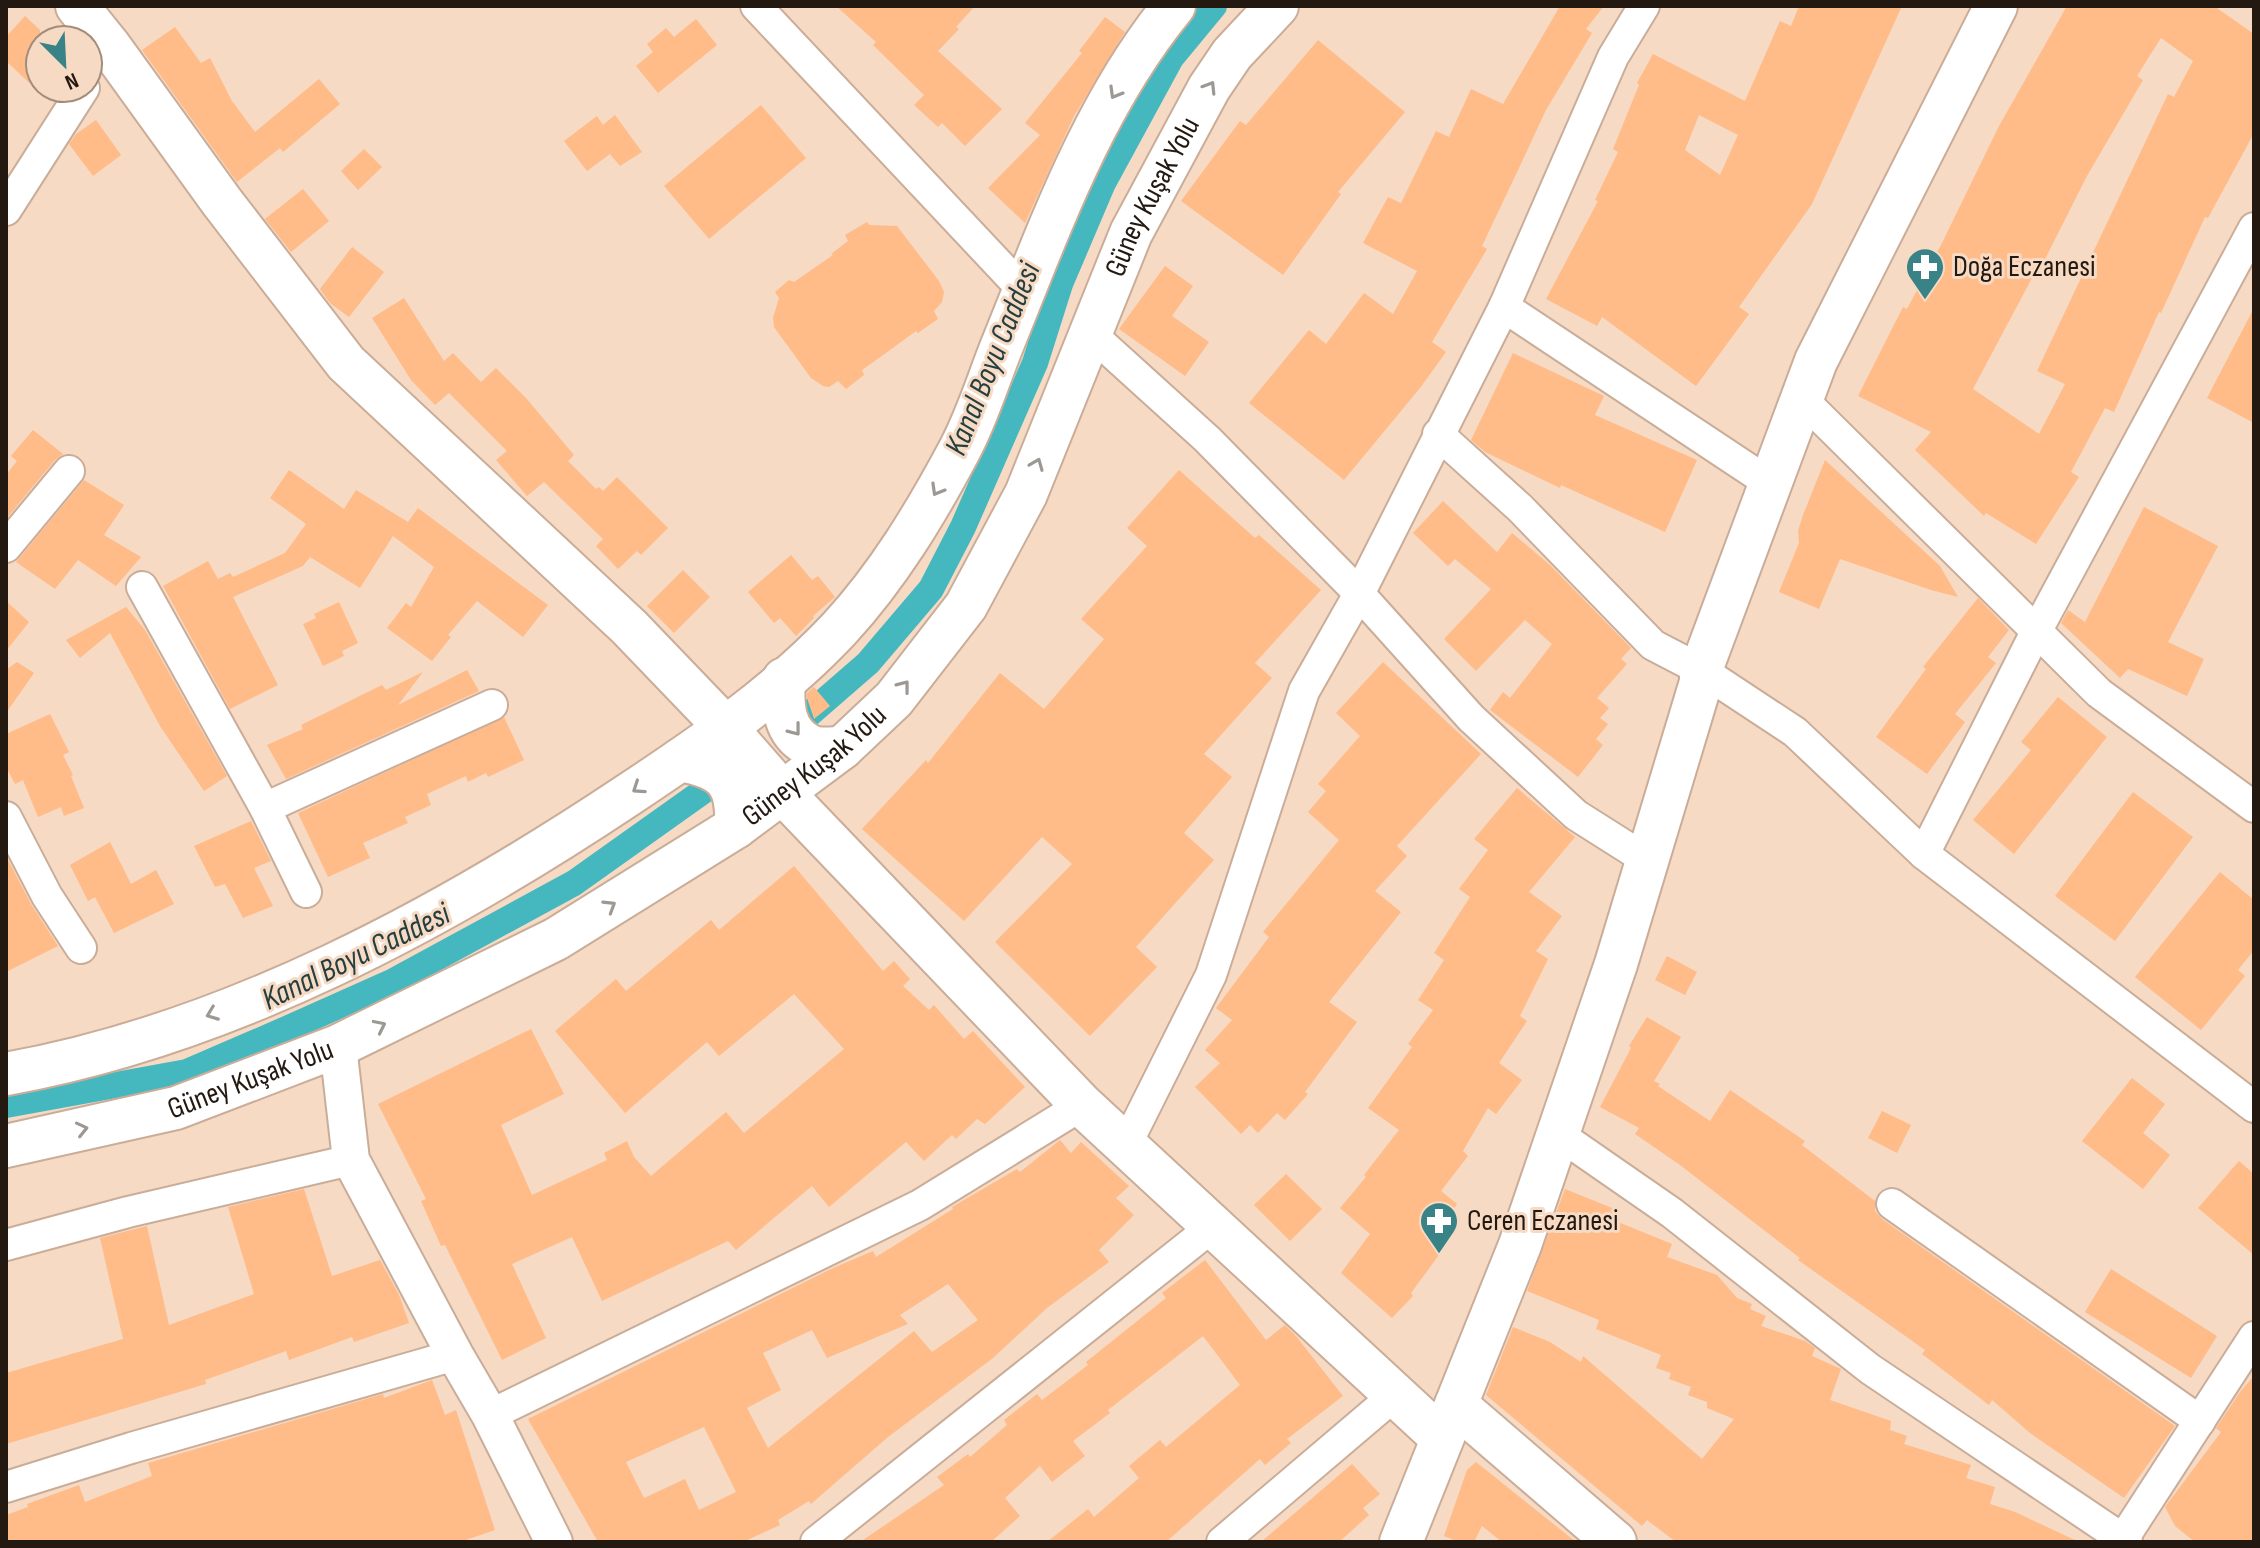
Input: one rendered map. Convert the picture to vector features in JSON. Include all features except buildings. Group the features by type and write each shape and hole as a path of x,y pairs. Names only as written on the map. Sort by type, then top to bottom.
{"main road":[{"path":"77,6 346,363 629,627 782,792 1082,1105 1395,1395 1449,1422 1615,1542"},
{"path":"6,1074 106,1052 289,984 406,929 577,829 680,760 784,679 839,629 906,544 962,445 1085,145 1144,42 1174,6"},
{"name":"Güney Kuşak Yolu","path":"6,1146 176,1108 338,1046 556,939 736,827 842,748 894,699 966,606 1026,494 1131,233 1209,88 1232,54 1277,6"},
{"path":"1401,1542 1520,1245 1616,964 1701,682 1701,670 1816,361 1996,6"},
{"path":"784,679 782,708 792,732 812,747 842,748"},
{"path":"680,760 706,765 727,781 737,804 736,827"}],"street":[{"path":"756,6 1024,291"},
{"path":"1125,1147 1211,975 1304,691 1359,594 1504,307 1613,57 1644,6"},
{"path":"104,56 110,47"},
{"path":"6,210 74,104"},
{"path":"1924,854 2037,630 2254,228"},
{"path":"1504,307 1771,484"},
{"path":"1090,333 1207,439 1359,594 1471,718 1576,815 1647,860"},
{"path":"1802,399 2099,693 2253,804"},
{"path":"1438,434 1520,508 1653,645 1701,670 1795,732 1924,854 2254,1107"},
{"path":"6,547 69,471"},
{"path":"142,587 265,808 306,892"},
{"path":"265,808 492,705"},
{"path":"6,817 47,896 81,948"},
{"path":"338,1046 351,1160 490,1415 554,1542"},
{"path":"490,1415 920,1205 1082,1105"},
{"path":"1558,1134 1672,1213 1870,1369 2125,1541 2254,1337"},
{"path":"6,1245 128,1212 351,1160"},
{"path":"1892,1204 2200,1421"},
{"path":"816,1542 1212,1227"},
{"path":"6,1487 455,1355"},
{"path":"1222,1542 1395,1395"}],"waterway":[{"name":"Kanal Boyu Caddesi","path":"807,716 868,663 931,589 963,527 1035,363 1060,284 1103,183 1171,58 1214,6"},
{"name":"Kanal Boyu Caddesi","path":"6,1105 187,1072 392,982 574,883 702,792"}],"place":[{"name":"Doğa Eczanesi","path":"1925,301"},
{"name":"Ceren Eczanesi","path":"1439,1255"}]}
